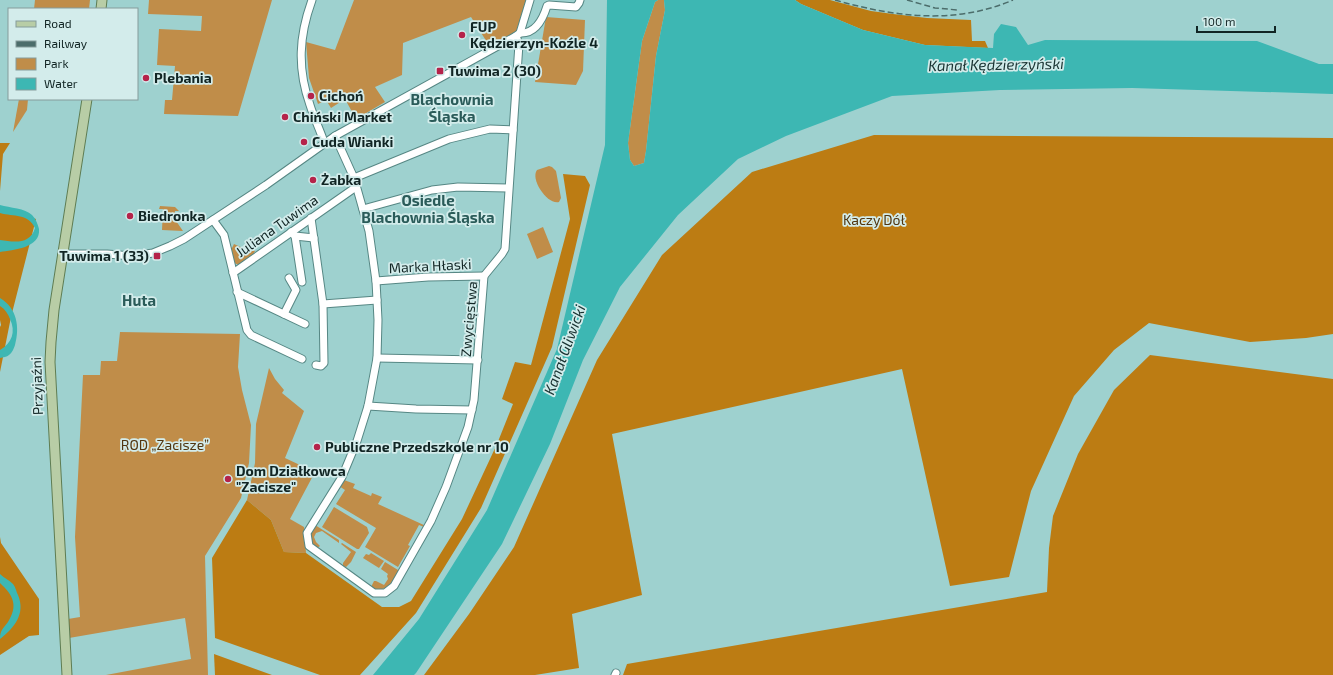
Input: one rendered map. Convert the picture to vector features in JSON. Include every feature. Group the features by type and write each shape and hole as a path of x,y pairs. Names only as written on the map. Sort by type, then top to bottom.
{"main road":[{"name":"Przyjaźni","path":"67,675 50,362 52,327 62,254 87,100"}],"street":[{"path":"312,0 302,36 300,56 301,70 310,105 324,142"},
{"name":"Zwycięstwa","path":"368,406 357,441 342,477 307,533 309,546 374,593 385,593 394,586 431,521 456,461 472,410 478,360 484,276 505,249 519,44 518,34 530,0"},
{"path":"62,254 107,254 132,256 153,253 170,246 266,185 324,142 518,34 534,29 540,22 547,6 576,7 580,0"},
{"path":"354,178 450,139 490,129 513,130"},
{"path":"335,136 354,178 363,209 369,231 376,282 377,358 368,406 472,410"},
{"name":"Juliana Tuwima","path":"232,273 293,234 311,218 356,187"},
{"path":"363,209 432,190 458,187 508,188"},
{"path":"311,218 323,304 324,363 321,366 316,365"},
{"name":"Juliana Tuwima","path":"213,220 224,236 237,292 248,330 251,335 302,358"},
{"path":"302,282 296,257 293,234 314,238"},
{"name":"Marka Hłaski","path":"376,282 428,277 484,276"},
{"path":"284,314 296,290 288,278"},
{"path":"237,292 305,324"},
{"path":"323,304 377,300"},
{"path":"377,358 478,360"}],"green space":[{"path":"35,0 90,0 89,8 34,8"},
{"path":"149,0 272,0 238,116 164,114 165,100 172,100 175,66 157,65 159,29 201,31 202,16 148,14"},
{"path":"354,0 530,0 520,33 492,50 471,17 403,43 402,75 375,87 385,102 356,119 345,99 331,108 326,100 318,104 309,78 306,42 335,50"},
{"path":"658,0 664,0 665,10 656,56 646,151 644,163 634,166 630,160 628,143 642,41 655,2"},
{"path":"795,0 830,0 871,11 927,18 971,20 972,41 985,41 988,48 925,45 863,30 801,4"},
{"path":"546,17 585,20 583,71 576,85 535,82"},
{"path":"19,100 28,100 27,110 13,132"},
{"name":"Kaczy Dół","path":"874,135 1333,138 1333,334 1306,338 1250,342 1149,323 1114,350 1074,396 1031,491 1009,577 950,586 902,369 612,434 642,595 572,614 579,668 535,675 424,675 469,614 514,547 597,360 662,255 752,172"},
{"path":"0,143 10,143 3,154 0,191"},
{"path":"549,166 556,171 561,198 559,202 554,202 545,196 536,179 535,174 537,170"},
{"path":"563,174 585,176 590,185 552,347 481,508 416,613 360,675 320,675 215,638 212,558 247,500 271,520 284,552 306,553 382,607 399,607 411,601 462,519 497,444 513,404 502,399 515,362 531,365 570,219"},
{"path":"0,206 36,219 11,317 0,372 1,325"},
{"path":"160,206 175,207 179,211 175,211 174,218 183,231 162,230 163,209 159,209"},
{"path":"543,227 553,252 537,259 527,234"},
{"path":"234,244 249,251 250,249 255,251 253,255 239,265 234,263 228,246 232,248"},
{"name":"ROD „Zacisze”","path":"120,332 240,334 238,367 251,425 249,463 241,498 205,556 208,675 106,675 191,659 185,618 69,638 68,619 80,617 75,537 83,375 100,375 101,361 117,361"},
{"path":"1150,355 1333,379 1333,675 623,675 627,664 1047,592 1049,548 1053,516 1078,454 1114,390"},
{"path":"269,368 275,379 284,390 282,393 304,411 285,458 315,472 290,519 304,527 306,553 284,552 271,520 247,500 255,463 256,424"},
{"path":"344,480 355,484 353,488 371,496 372,493 382,497 378,504 426,526 424,527 419,525 408,545 410,546 398,567 365,547 376,528 336,504 345,490 339,486"},
{"path":"334,507 367,527 369,533 359,549 322,527"},
{"path":"315,525 339,540 339,543 322,531 316,533 314,537 320,546 317,548 313,545 310,535"},
{"path":"0,537 1,543 39,599 39,635 29,636 0,655"},
{"path":"342,543 356,552 351,562 346,567 343,566 343,563 351,552 341,544"},
{"path":"371,553 384,561 379,568 363,558 366,554 369,555"},
{"path":"385,562 399,572 388,586 380,589 371,587 374,581 384,585 388,579 388,574 381,569"},
{"path":"214,654 272,675 215,675"}],"water":[{"path":"607,0 658,0 655,2 642,41 628,143 630,160 634,166 644,163 656,56 665,10 664,0 795,0 801,4 863,30 925,45 993,48 994,34 1001,24 1016,27 1028,45 1045,40 1257,41 1319,64 1333,64 1333,94 1132,88 1000,90 892,96 786,136 738,159 678,215 620,287 583,360 550,444 502,544 416,673 414,675 373,675 419,619 487,510 557,349 605,145"},
{"path":"0,205 21,210 32,215 36,220 39,229 36,240 19,249 0,252 0,240 16,242 25,240 33,233 35,228 29,220 25,218 0,213"},
{"path":"0,298 6,302 14,313 17,331 15,345 12,352 8,356 0,358 0,350 10,341 13,328 8,315 0,306"},
{"path":"0,574 14,585 21,608 20,614 14,625 0,639 1,632 11,616 14,606 9,592 0,583"}],"railway":[{"path":"835,0 880,11 925,16 969,13 991,8 1013,0"},
{"path":"907,0 935,8 958,10"}],"place":[{"name":"FUP Kędzierzyn-Koźle 4","path":"462,35"},
{"name":"Tuwima 2 (30)","path":"440,71"},
{"name":"Plebania","path":"146,78"},
{"name":"Cichoń","path":"311,96"},
{"name":"Chiński Market","path":"285,117"},
{"name":"Cuda Wianki","path":"304,142"},
{"name":"Żabka","path":"313,180"},
{"name":"Biedronka","path":"130,216"},
{"name":"Tuwima 1 (33)","path":"157,256"},
{"name":"Publiczne Przedszkole nr 10","path":"317,447"},
{"name":"Dom Działkowca \"Zacisze\"","path":"228,479"}],"district":[{"name":"Blachownia Śląska","path":"452,108"},
{"name":"Osiedle Blachownia Śląska","path":"428,210"},
{"name":"Huta","path":"139,301"}],"water label":[{"name":"Kanał Kędzierzyński","path":"996,65"},
{"name":"Kanał Gliwicki","path":"565,350"}]}
